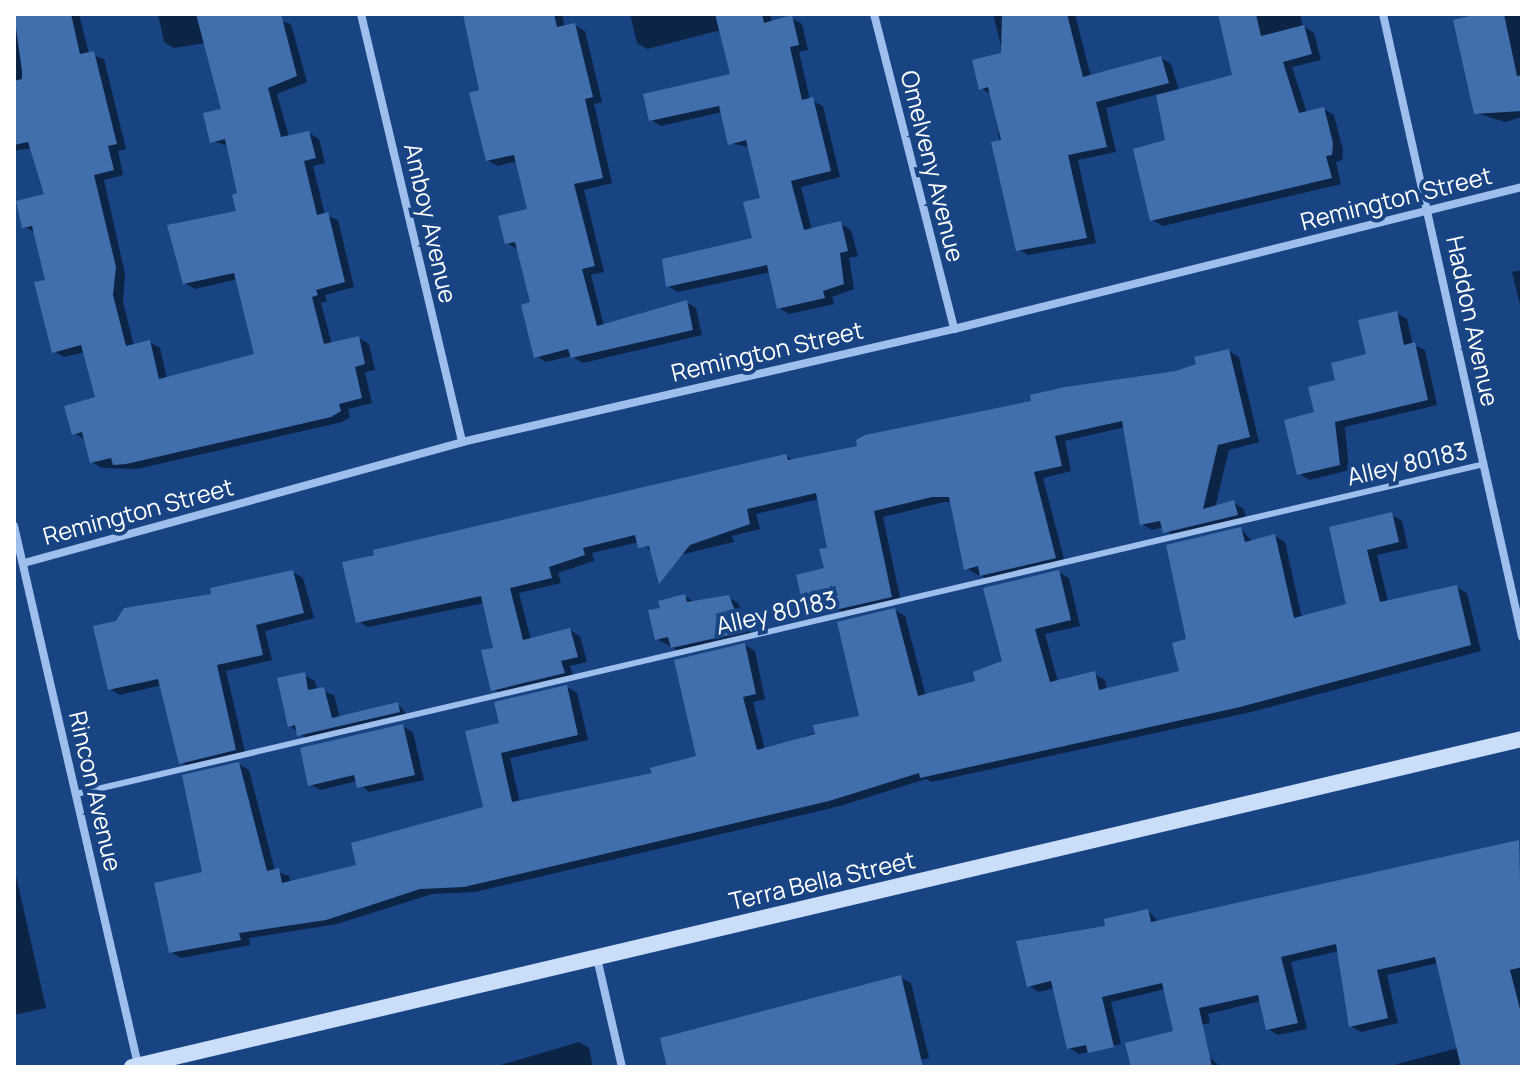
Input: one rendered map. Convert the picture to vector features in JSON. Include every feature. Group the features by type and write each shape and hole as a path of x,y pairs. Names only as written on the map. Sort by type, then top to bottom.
{"main road":[{"name":"Terra Bella Street","path":"135,1066 1522,739"}],"street":[{"name":"Amboy Avenue","path":"361,14 462,442"},
{"name":"Omelveny Avenue","path":"874,14 954,329"},
{"name":"Haddon Avenue","path":"1383,14 1522,637"},
{"name":"Remington Street","path":"24,563 462,442 954,329 1522,187"},
{"name":"Rincon Avenue","path":"14,526 135,1066"},
{"path":"597,958 622,1067"}],"lane":[{"name":"Alley 80183","path":"76,794 1484,464"}],"building":[{"path":"14,14 71,14 80,54 94,51 117,144 108,146 114,170 94,175 116,267 113,295 126,346 150,340 159,379 254,354 234,273 183,284 167,225 236,211 232,195 237,193 225,139 210,143 203,113 221,109 196,14 281,14 297,76 268,88 281,137 309,131 316,158 304,161 317,215 328,212 345,282 316,290 318,295 312,297 324,344 359,336 365,364 355,367 362,398 339,404 341,411 331,417 126,464 113,465 111,458 90,463 82,432 72,435 64,406 95,397 81,345 52,353 34,282 45,280 32,226 22,228 16,201 44,194 28,142 14,145 14,81 22,79 22,71"},
{"path":"463,14 554,14 557,27 575,23 593,97 585,99 603,178 574,184 595,266 582,269 597,326 687,300 693,330 571,358 568,349 534,358 521,305 530,302 515,242 505,244 498,216 527,209 514,155 486,161 469,93 479,90"},
{"path":"715,14 762,14 764,23 792,15 799,45 790,47 802,100 813,97 831,171 791,181 804,230 841,221 848,251 840,253 844,284 823,291 825,298 777,309 767,265 666,287 662,259 752,238 743,202 760,198 746,140 728,145 719,106 649,121 643,94 730,74"},
{"path":"1002,14 1067,14 1083,77 1161,56 1169,83 1096,102 1107,147 1068,155 1087,238 1016,251 991,142 1001,140 988,87 979,90 972,60 1001,53"},
{"path":"1218,14 1256,14 1261,36 1304,25 1312,54 1283,62 1299,113 1324,107 1333,143 1332,155 1326,156 1332,178 1150,221 1133,149 1165,140 1156,95 1232,75"},
{"path":"1478,14 1504,14 1517,76 1522,75 1522,111 1474,114 1453,20"},
{"path":"1397,311 1404,345 1415,342 1428,400 1335,422 1340,465 1297,475 1284,420 1314,412 1308,387 1335,380 1331,363 1366,354 1358,320"},
{"path":"1229,349 1250,437 1218,445 1203,509 1234,500 1238,515 1163,533 1160,521 1140,525 1122,421 1055,436 1062,466 1034,472 1056,558 980,576 978,566 964,570 949,497 932,497 874,511 892,597 835,610 833,602 804,609 796,575 824,568 819,549 827,548 816,493 747,509 750,524 690,545 659,584 649,546 638,548 635,535 583,548 585,555 549,567 552,578 510,588 523,640 570,628 578,657 561,661 565,673 491,691 481,650 493,648 481,596 356,623 342,562 374,555 373,550 786,454 788,460 857,446 856,440 865,435 1031,401 1030,395 1065,387 1176,371 1196,364 1194,357"},
{"path":"1392,512 1399,542 1367,550 1380,602 1457,585 1471,645 1240,707 920,778 919,773 829,801 464,887 420,889 326,920 239,933 241,940 169,953 154,883 202,872 182,775 239,762 267,871 279,868 282,883 356,865 351,843 483,807 465,731 499,723 494,702 567,685 578,735 501,753 512,802 652,773 650,768 696,756 674,660 745,643 756,694 743,697 757,750 815,734 813,725 859,716 837,622 895,608 918,696 975,681 973,672 1002,661 983,588 1059,570 1071,620 1035,629 1050,682 1095,671 1099,690 1179,671 1172,643 1186,639 1166,545 1241,527 1245,542 1275,534 1294,618 1346,604 1329,527"},
{"path":"293,570 304,613 256,625 263,655 217,665 236,750 179,764 158,679 108,690 93,626 116,621 124,608 211,594 210,588"},
{"path":"685,594 687,602 729,595 743,632 671,648 668,637 655,640 648,610 660,608 658,601"},
{"path":"305,672 308,690 324,687 332,718 398,702 400,712 297,736 295,725 288,727 277,678"},
{"path":"403,724 415,775 357,788 354,775 308,786 300,748"},
{"path":"1519,840 1522,967 1510,970 1522,1017 1522,1067 1461,1067 1435,957 1377,970 1388,1018 1349,1027 1336,944 1281,957 1298,1023 1266,1030 1258,995 1199,1008 1212,1067 1131,1067 1125,1043 1173,1031 1162,983 1102,997 1114,1047 1088,1053 1086,1045 1067,1049 1051,981 1027,987 1016,941 1105,926 1104,919 1148,909 1151,922"},
{"path":"901,975 923,1067 667,1067 660,1038"}]}
